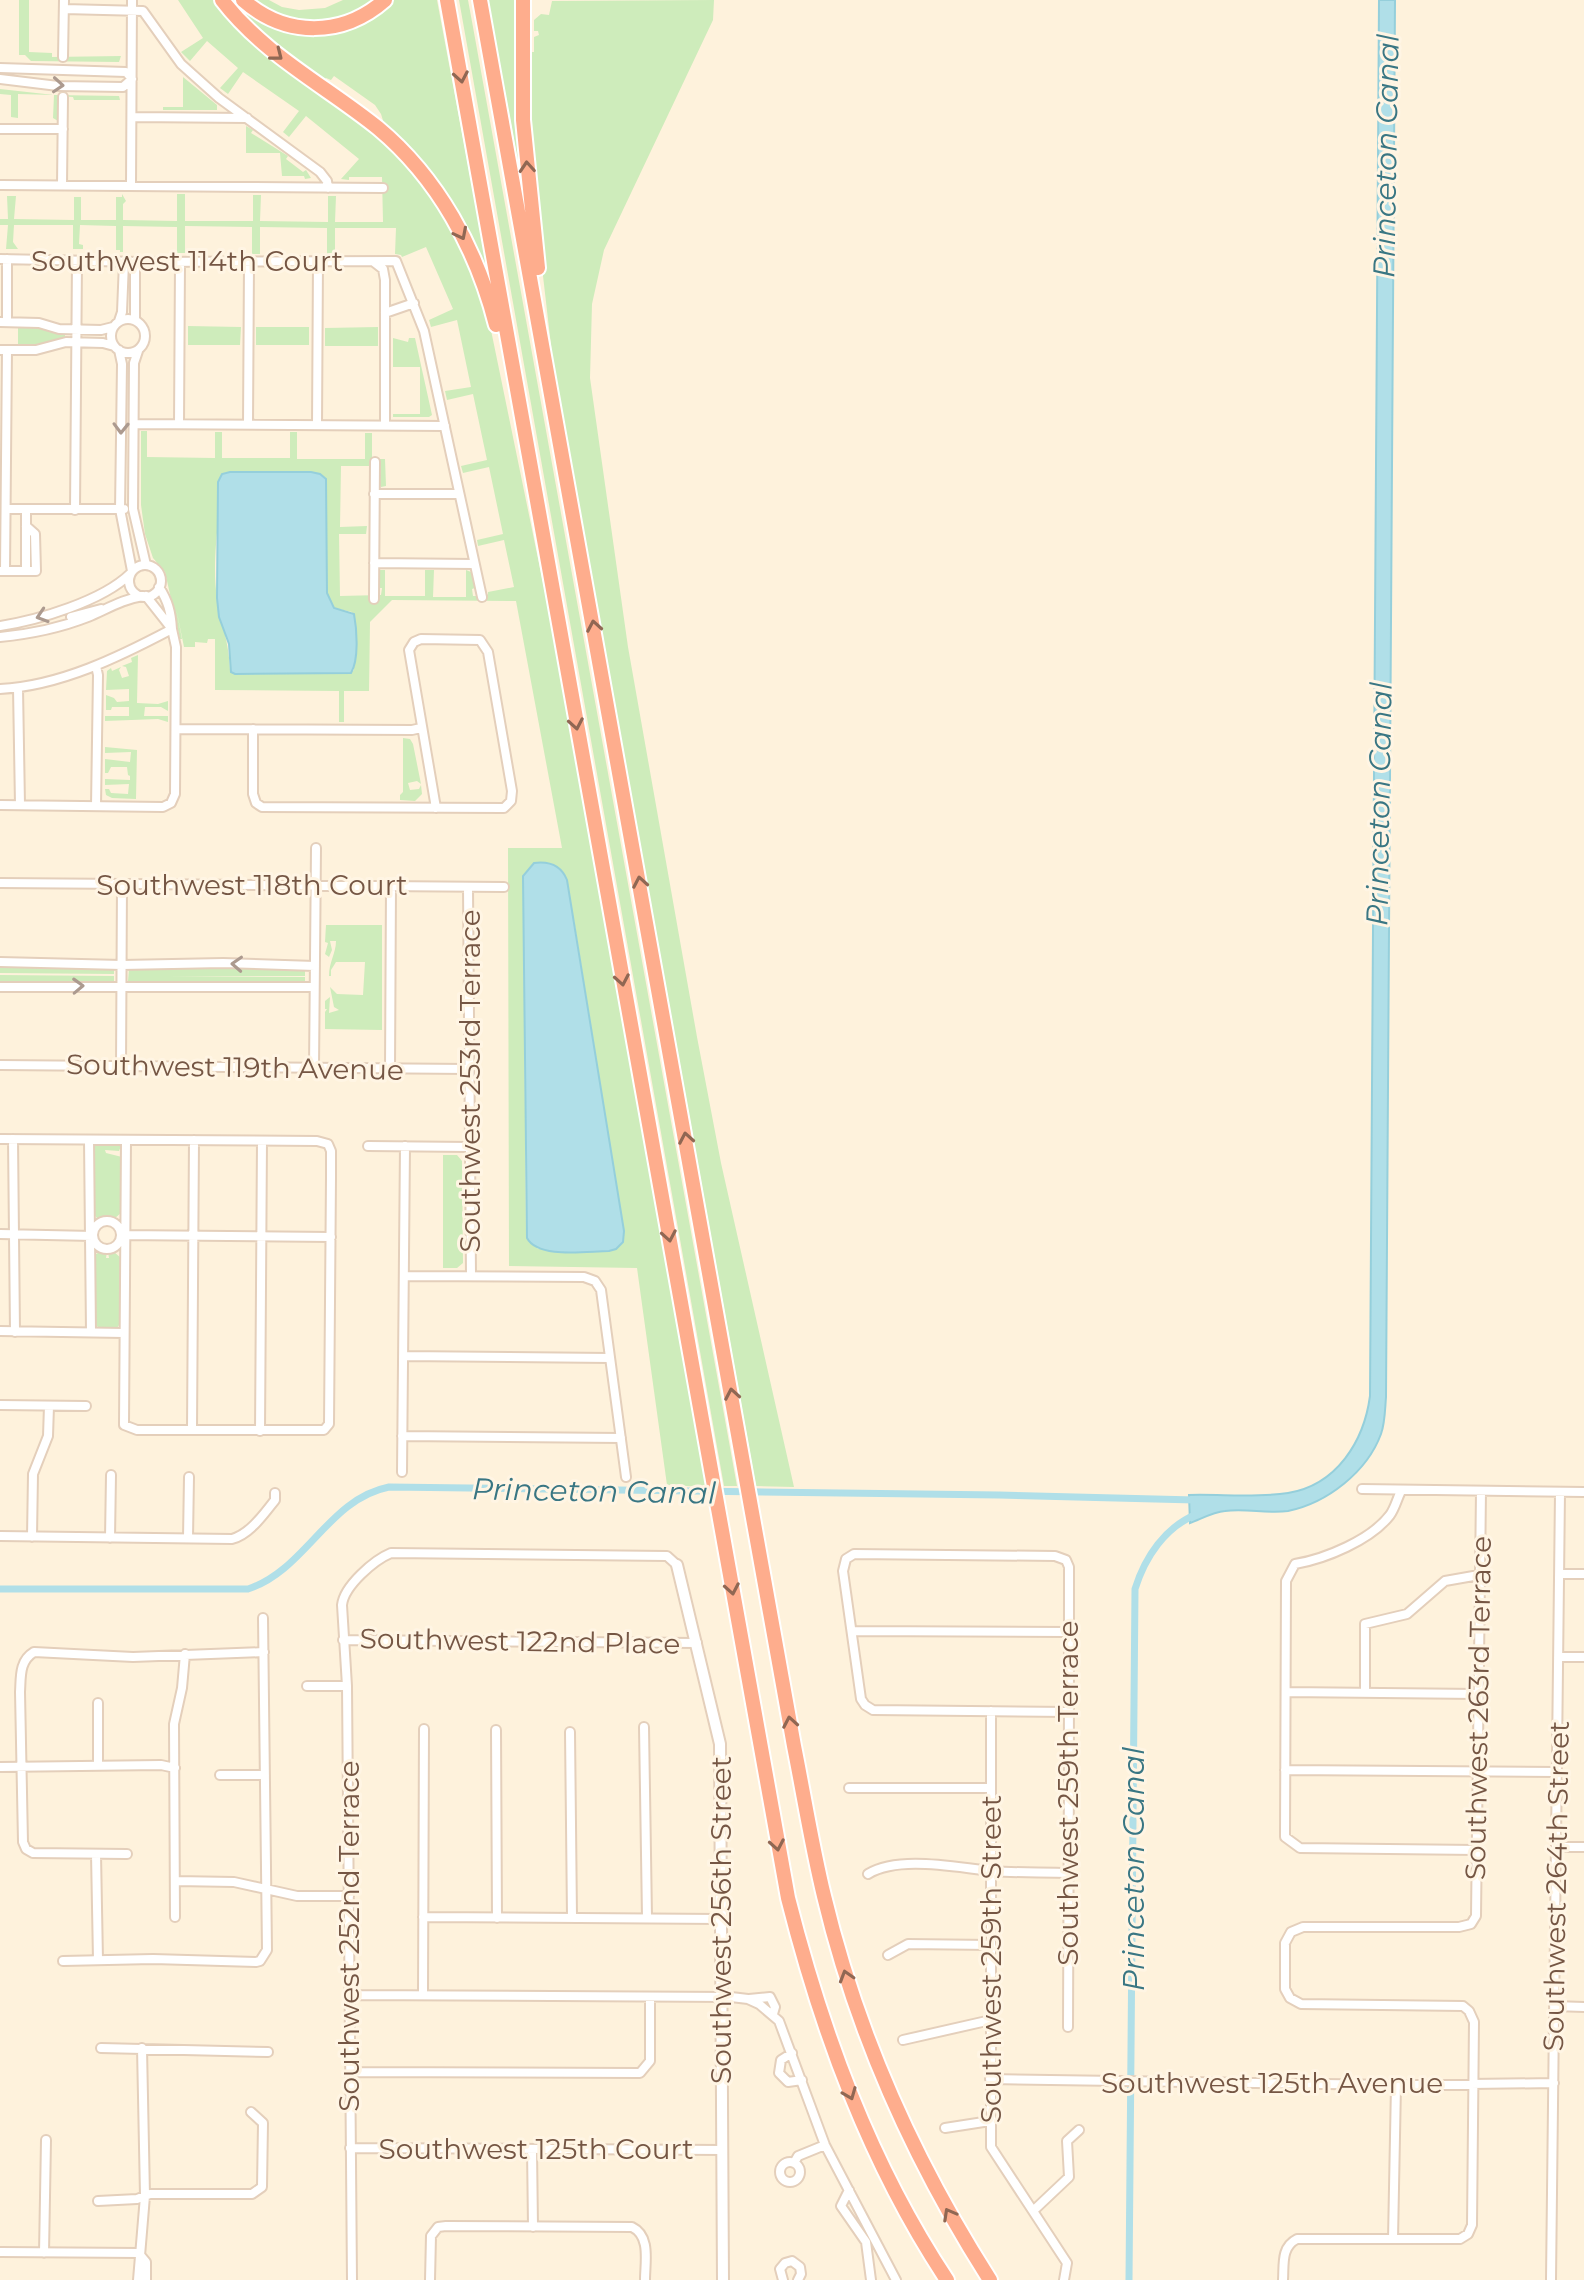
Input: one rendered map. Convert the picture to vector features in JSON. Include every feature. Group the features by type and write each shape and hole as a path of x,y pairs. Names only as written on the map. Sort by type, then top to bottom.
{"highway":[{"path":"222,0 262,42 393,142 413,162 447,208 474,260 489,299 543,537"},
{"path":"243,0 260,14 279,23 317,29 355,20 385,0"},
{"path":"447,0 778,1848 800,1947 826,2030 869,2137 915,2227 947,2280"},
{"path":"480,0 813,1849 845,1973 870,2046 908,2136 952,2221 990,2280"},
{"path":"523,0 523,120 545,357"}],"street":[{"path":"63,57 64,4 132,5 144,12 181,64 219,98 320,172 328,188"},
{"path":"131,186 132,5"},
{"path":"0,68 126,72 132,79"},
{"path":"0,79 58,86 123,87 132,79"},
{"path":"62,185 63,97"},
{"path":"132,117 248,118"},
{"path":"0,129 63,129"},
{"path":"0,185 383,188"},
{"path":"0,805 163,807 173,800 176,729 176,647 171,613 159,587 158,572 146,565 133,509 134,363 145,342 146,333 142,325 127,318 116,324 77,329 4,322 4,259"},
{"name":"Southwest 114th Court","path":"4,259 373,262"},
{"path":"75,510 77,261"},
{"path":"317,425 318,261"},
{"path":"124,262 122,312 111,339 122,364 120,509 131,589 144,596 172,629"},
{"path":"135,262 135,320"},
{"path":"179,424 180,262"},
{"path":"248,424 249,262"},
{"path":"373,262 398,263 424,331 482,597"},
{"path":"373,262 383,269 385,425"},
{"path":"385,313 414,303"},
{"path":"26,509 26,526 35,534 36,571 3,571 6,509 4,350 36,350 55,343 77,342 103,343 128,353 138,351"},
{"path":"134,424 445,426"},
{"path":"374,599 375,462"},
{"path":"374,494 459,494"},
{"path":"6,509 133,509"},
{"path":"374,563 474,564"},
{"path":"27,634 72,614 131,572 146,565"},
{"path":"0,637 66,625 128,598 155,593 159,587"},
{"path":"0,626 104,609"},
{"path":"0,689 18,688 96,666 172,629"},
{"path":"253,729 253,794 256,803 268,807 500,809 509,806 512,791 488,656 482,641 425,639 412,644 409,653 436,808"},
{"path":"96,666 96,806"},
{"path":"18,688 20,805"},
{"path":"176,729 421,728"},
{"path":"314,1068 316,848"},
{"name":"Southwest 118th Court","path":"0,883 504,887"},
{"path":"121,1066 122,884"},
{"path":"390,1069 391,886"},
{"name":"Southwest 253rd Terrace","path":"468,887 471,1276"},
{"path":"0,962 315,966"},
{"path":"0,987 314,987"},
{"name":"Southwest 119th Avenue","path":"0,1065 469,1069"},
{"path":"0,1139 194,1140 326,1143 331,1152 329,1424 322,1431 134,1430 125,1426 123,1235 126,1140"},
{"path":"13,1139 15,1332"},
{"path":"89,1140 91,1332"},
{"path":"192,1430 194,1140"},
{"path":"260,1431 262,1141"},
{"path":"368,1146 470,1147"},
{"path":"402,1472 405,1146"},
{"path":"92,1236 98,1225 109,1221 123,1235"},
{"path":"0,1234 92,1236"},
{"path":"92,1236 98,1245 108,1249 118,1243 123,1235"},
{"path":"123,1235 331,1237"},
{"path":"404,1276 575,1277 595,1281 601,1290 626,1477"},
{"path":"0,1331 124,1333"},
{"path":"403,1356 610,1358"},
{"path":"0,1405 86,1406"},
{"path":"32,1537 33,1474 48,1436 49,1406"},
{"path":"402,1436 621,1438"},
{"path":"110,1538 111,1475"},
{"path":"188,1538 189,1477"},
{"path":"1362,1489 1584,1492"},
{"path":"1401,1491 1392,1513 1380,1525 1337,1552 1295,1564 1286,1581 1285,1837 1300,1848 1476,1850"},
{"name":"Southwest 263rd Terrace","path":"1474,2084 1474,2022 1463,2006 1301,2004 1290,1998 1285,1989 1285,1943 1291,1932 1303,1927 1459,1927 1471,1924 1476,1916 1481,1491"},
{"name":"Southwest 264th Street","path":"1551,2280 1560,1492"},
{"path":"0,1536 229,1539 241,1536 275,1500 275,1493"},
{"name":"Southwest 252nd Terrace","path":"352,2280 347,1686 342,1605 345,1593 378,1561 391,1553 667,1556 677,1565"},
{"name":"Southwest 259th Terrace","path":"852,1631 843,1571 846,1559 854,1554 1055,1556 1066,1560 1069,1567 1068,2027"},
{"name":"Southwest 256th Street","path":"677,1565 720,1744 723,2280"},
{"path":"1559,1574 1584,1574"},
{"path":"1365,1693 1365,1624 1407,1614 1445,1581 1479,1575"},
{"path":"63,1961 260,1961 267,1950 263,1618"},
{"path":"1069,1632 852,1631 861,1699 873,1710 1069,1712"},
{"name":"Southwest 122nd Place","path":"343,1640 697,1643"},
{"path":"127,1854 33,1853 26,1849 23,1842 21,1669 27,1656 34,1652 133,1657 264,1652"},
{"path":"175,1917 174,1724 185,1654"},
{"path":"1558,1657 1584,1657"},
{"path":"307,1686 347,1686"},
{"path":"1286,1692 1478,1694"},
{"path":"98,1703 98,1766"},
{"name":"Southwest 259th Street","path":"991,1711 991,2147 1067,2263 1064,2280"},
{"path":"644,1727 647,1917"},
{"path":"423,1995 424,1729"},
{"path":"496,1730 497,1918"},
{"path":"570,1732 572,1917"},
{"path":"0,1767 161,1765 175,1768"},
{"path":"1285,1770 1557,1772"},
{"path":"220,1775 265,1775"},
{"path":"849,1788 991,1788"},
{"path":"1556,1847 1584,1847"},
{"path":"96,1854 98,1960"},
{"path":"868,1874 887,1866 964,1866 991,1871 1069,1873"},
{"path":"176,1881 234,1882 297,1896 349,1896"},
{"path":"423,1917 721,1919"},
{"path":"888,1955 908,1944 991,1945"},
{"path":"350,1995 748,1999 779,2021 825,2145 896,2280"},
{"path":"350,2072 642,2072 648,2066 650,1997"},
{"path":"1554,2006 1584,2007"},
{"path":"903,2040 991,2020"},
{"path":"101,2048 268,2052"},
{"path":"138,2280 145,2196 142,2048"},
{"path":"792,2053 781,2060 779,2073 788,2082 802,2080"},
{"name":"Southwest 125th Avenue","path":"990,2079 1396,2085 1554,2083"},
{"path":"1283,2280 1284,2254 1290,2243 1297,2239 1460,2239 1468,2234 1472,2225 1474,2084"},
{"path":"1393,2239 1396,2085"},
{"path":"98,2201 145,2196 252,2194 259,2191 262,2187 263,2123 251,2112"},
{"path":"945,2128 990,2121"},
{"path":"1033,2211 1069,2177 1067,2141 1079,2130"},
{"path":"44,2253 46,2140"},
{"path":"794,2163 798,2156 825,2145"},
{"name":"Southwest 125th Court","path":"350,2148 723,2150"},
{"path":"532,2149 533,2227"},
{"path":"849,2190 841,2206 866,2242 871,2280"},
{"path":"430,2280 430,2241 436,2229 446,2226 629,2227 640,2232 645,2245 645,2280"},
{"path":"0,2252 141,2255"},
{"path":"141,2255 146,2262 146,2280"},
{"path":"783,2280 780,2273 782,2266 792,2261 800,2267 798,2280"}],"green space":[{"path":"19,0 29,0 29,52 52,53 52,57 121,56 119,62 31,61 25,55 19,55"},
{"path":"178,0 218,0 323,95 378,135 410,165 452,224 485,301 549,612 706,1487 667,1485 637,1268 509,1266 508,848 562,848 516,601 392,600 370,622 369,691 344,691 344,722 339,722 339,691 215,690 215,639 208,639 207,643 195,642 195,647 184,647 165,572 153,558 145,534 141,505 141,431 147,431 147,457 215,458 215,432 222,432 222,458 290,458 290,432 297,432 297,459 365,459 365,433 372,433 372,459 385,459 386,486 379,484 371,462 371,466 341,466 340,527 367,526 366,534 339,534 340,596 381,595 382,588 378,588 380,570 385,570 385,596 425,596 425,570 434,570 433,597 466,597 466,570 471,572 475,588 472,589 473,596 478,599 486,593 488,595 488,592 514,587 504,540 478,546 477,540 503,534 489,467 463,473 461,466 487,460 473,394 447,400 445,391 471,387 457,320 431,327 429,320 453,309 426,247 402,257 395,254 396,228 335,228 335,254 327,254 327,228 260,227 260,254 252,254 252,227 185,226 185,253 177,253 177,227 123,226 123,252 120,252 116,250 116,226 80,225 79,244 83,245 83,249 73,249 73,225 14,225 13,242 18,249 6,249 8,225 0,225 0,219 8,219 7,196 16,196 14,219 74,220 74,197 81,197 81,220 116,220 116,197 122,197 122,194 126,201 123,204 123,220 177,221 177,194 185,194 185,221 253,221 253,195 261,195 260,221 328,222 328,196 336,196 335,222 383,222 382,177 341,179 359,159 306,116 289,137 283,132 299,111 243,72 228,94 220,88 238,68 207,41 190,61 181,52 203,38","holes":["311,472 326,479 327,596 334,608 352,612 355,619 354,670 348,674 235,674 230,670 215,583 217,535 224,473","539,862 554,865 574,920 624,1231 623,1242 609,1251 538,1249 526,1232 523,876"]},
{"path":"226,0 238,0 309,33 391,0 437,0 491,288 480,261 385,127 375,105 334,76 331,80 324,80 266,37"},
{"path":"250,0 269,0 282,7 299,10 325,8 343,0 377,0 336,22 293,22"},
{"path":"459,0 468,0 737,1486 724,1486"},
{"path":"488,0 519,0 525,199"},
{"path":"714,0 713,20 604,250 592,304 590,378 628,647 697,1037 721,1163 794,1487 756,1486 552,354 530,163 529,52 534,52 534,37 539,35 538,31 534,31 534,20 541,14 549,15 552,1"},
{"path":"183,77 217,105 217,110 163,110 163,107 183,107"},
{"path":"0,89 54,95 18,94 18,118 11,117 11,95 0,94"},
{"path":"54,95 119,96 120,100 74,100 73,97 59,96 58,121 53,118"},
{"path":"246,126 253,130 251,133 288,156 286,159 303,172 306,170 311,178 282,176 280,153 246,153"},
{"path":"18,324 65,332 65,340 37,347 18,347"},
{"path":"188,326 241,327 240,345 188,345"},
{"path":"256,327 309,327 309,345 256,345"},
{"path":"378,327 378,346 325,346 325,328"},
{"path":"393,338 408,342 409,338 415,338 432,415 429,417 393,417 393,414 420,414 420,367 393,367"},
{"path":"138,655 137,703 168,701 168,711 161,707 145,707 144,716 168,716 168,722 158,719 105,721 105,716 129,716 129,707 106,710 106,695 117,702 129,701 129,689 106,690 107,671 121,667 122,678 129,676 126,667 122,666"},
{"path":"403,738 410,739 413,744 421,784 417,781 408,783 410,790 419,789 421,785 422,794 415,801 400,800 403,792"},
{"path":"105,747 137,750 136,799 106,795 105,789 111,793 128,794 129,784 105,785 105,779 130,780 130,776 127,767 111,767 105,773 105,759 130,762 131,752 105,753"},
{"path":"326,925 382,925 382,1030 325,1029 325,1001 330,997 329,1013 339,1010 334,1007 330,987 337,994 363,995 365,962 336,962 329,976 336,941 330,941 332,950 329,957 325,954 328,943 325,942"},
{"path":"0,965 114,969 114,974 0,973"},
{"path":"190,966 301,969 305,970 305,976 167,976 305,977 305,983 128,981 129,969"},
{"path":"0,975 114,976 114,982 0,984"},
{"path":"97,1143 121,1146 119,1151 105,1150 122,1157 122,1212 114,1219 97,1218 93,1213 92,1149"},
{"path":"443,1155 457,1155 462,1161 463,1263 457,1268 443,1268"},
{"path":"101,1251 107,1252 106,1258 109,1258 108,1252 114,1252 121,1258 120,1324 116,1329 100,1329 94,1323 93,1256"}],"water":[{"name":"Princeton Canal","path":"1379,0 1395,0 1384,1421 1375,1448 1356,1473 1317,1501 1288,1511 1221,1512 1190,1523 1189,1495 1288,1493 1321,1481 1334,1471 1354,1444 1362,1429 1370,1396"},
{"path":"311,472 326,479 327,593 334,608 354,614 356,653 351,673 231,672 229,644 219,617 217,598 218,482 222,474"},
{"path":"534,863 554,865 567,880 624,1231 623,1242 609,1251 552,1251 533,1245 527,1238 523,876"}],"waterway":[{"name":"Princeton Canal","path":"0,1589 248,1589 286,1567 349,1505 389,1487 1195,1500"},
{"name":"Princeton Canal","path":"1129,2280 1135,1589 1144,1566 1158,1544 1175,1527 1197,1514"}]}
